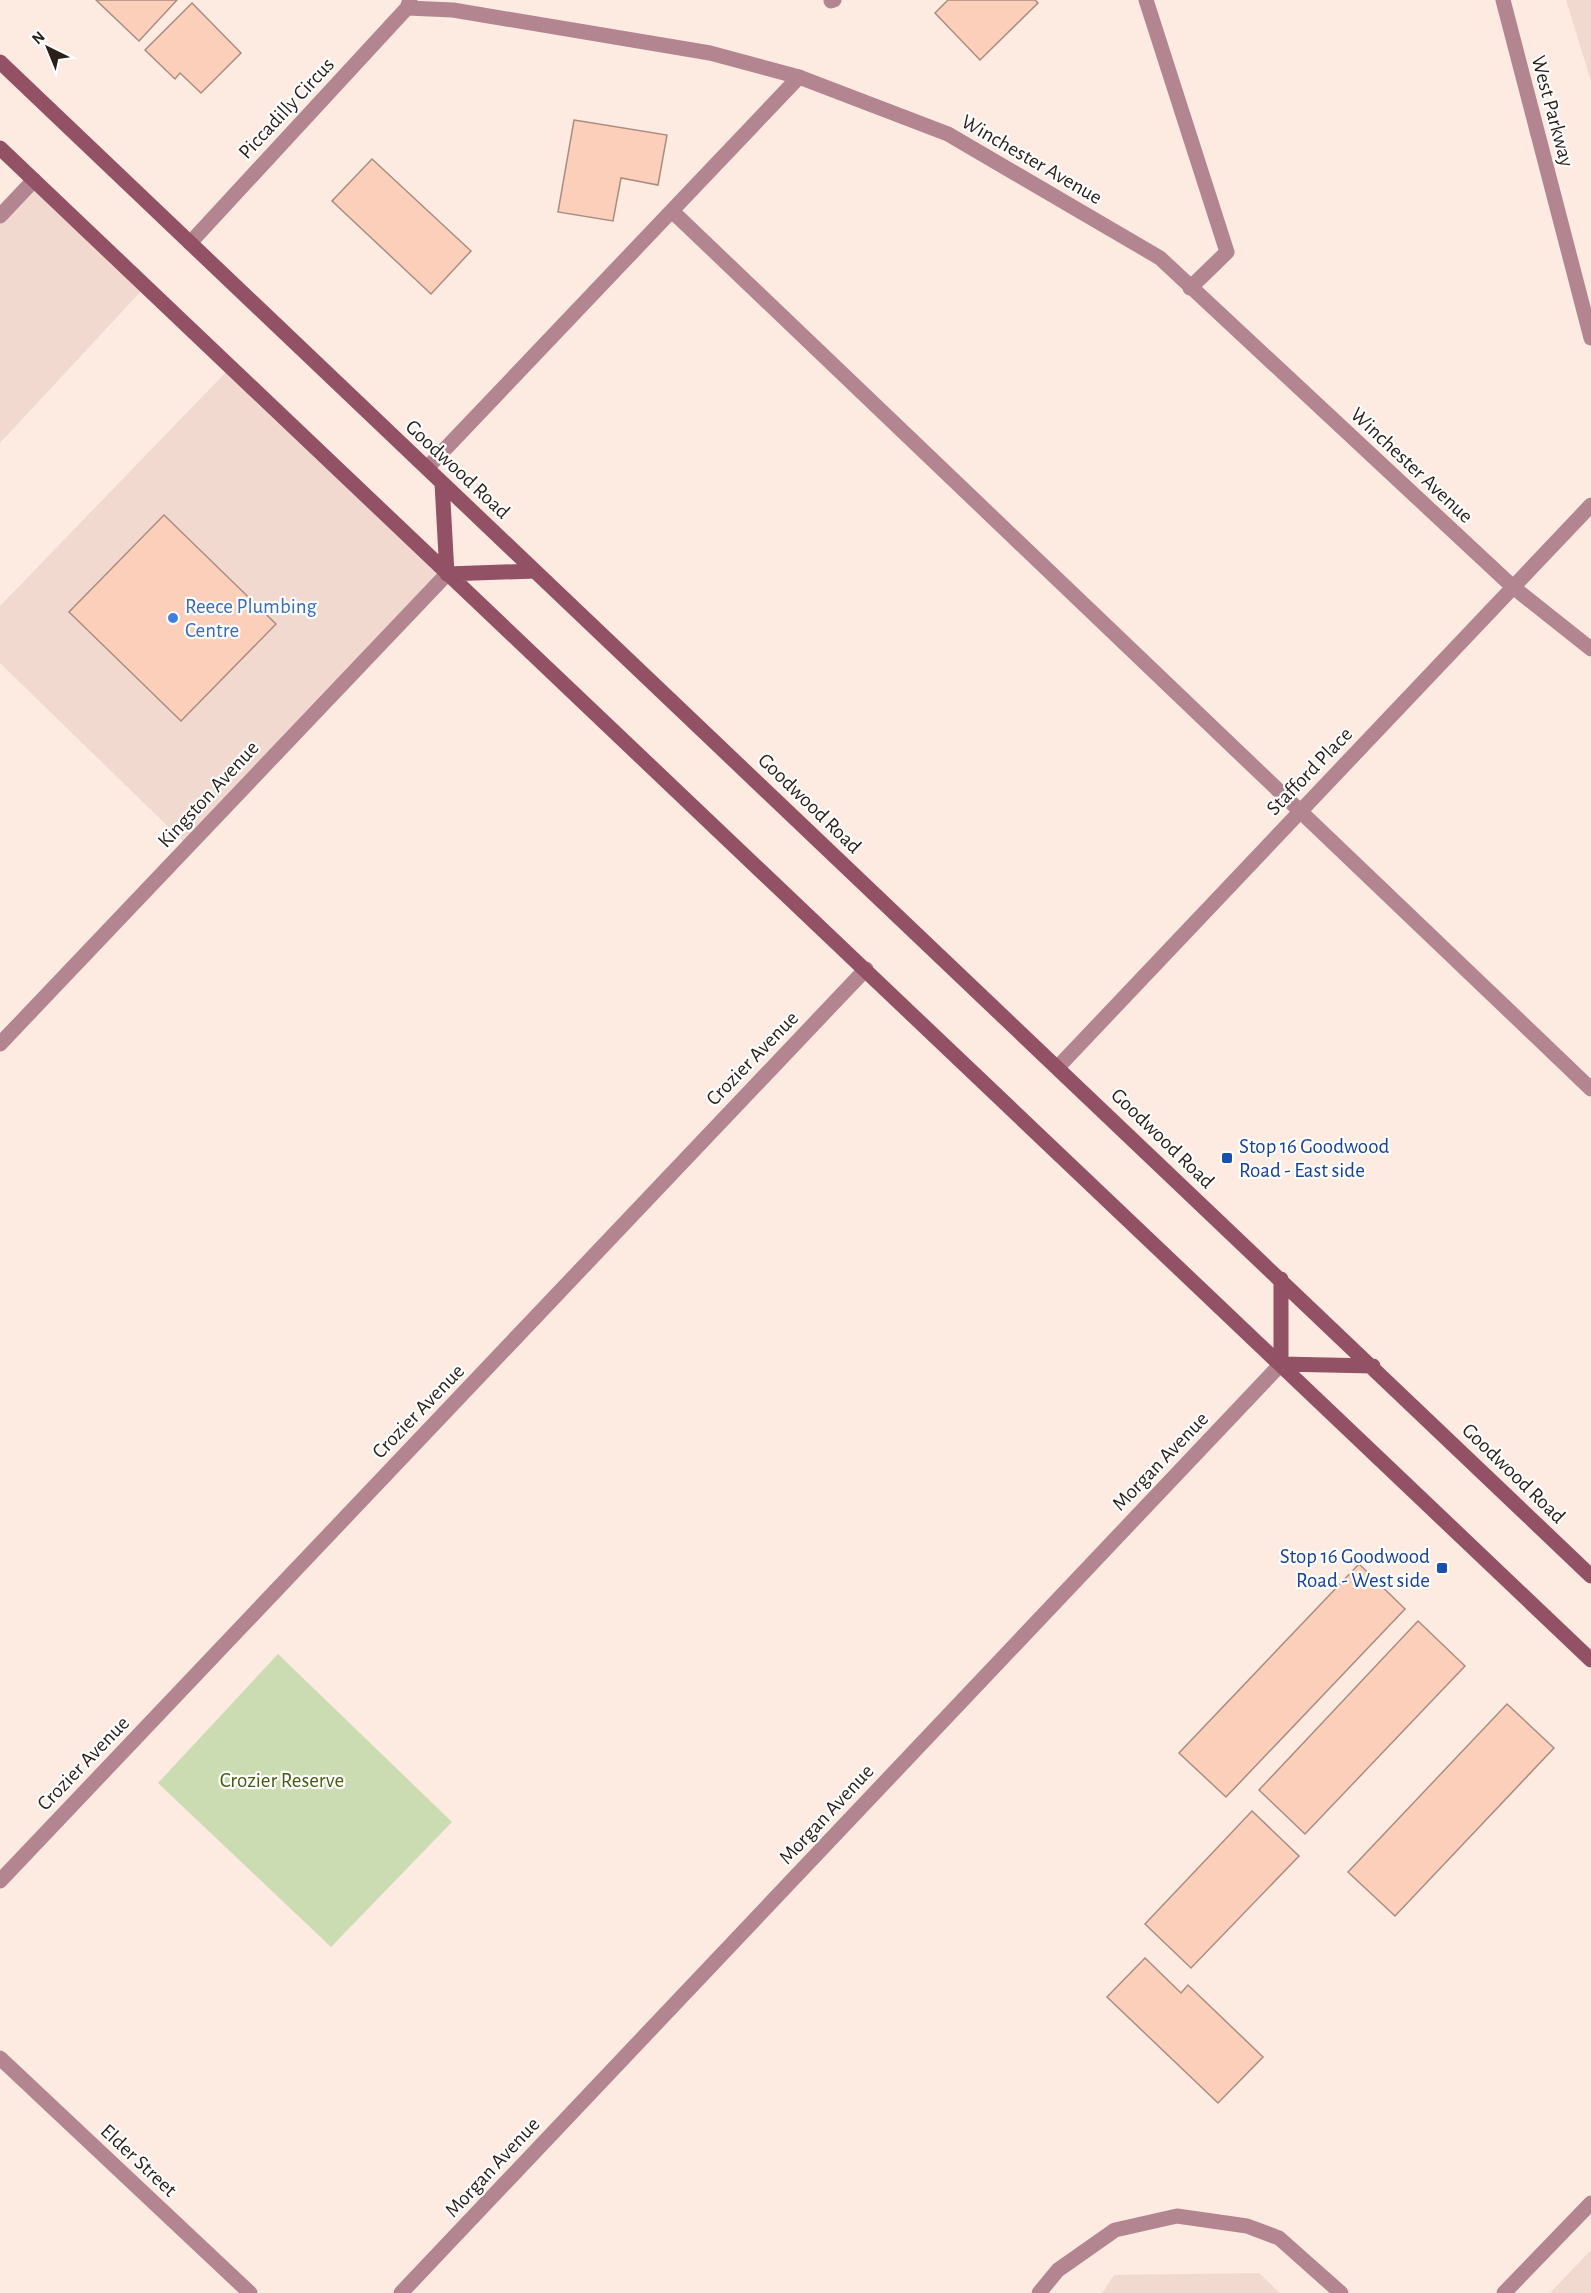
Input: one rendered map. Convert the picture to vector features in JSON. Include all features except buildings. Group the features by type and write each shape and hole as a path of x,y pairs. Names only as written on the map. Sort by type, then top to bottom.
{"main road":[{"name":"Goodwood Road","path":"0,62 1373,1366 1591,1576"},
{"path":"0,148 1591,1660"},
{"path":"442,483 447,573"},
{"path":"447,573 535,571"},
{"path":"1281,1279 1281,1364"},
{"path":"1281,1364 1373,1366"}],"street":[{"path":"1146,0 1227,252 1190,288"},
{"name":"West Parkway","path":"1503,0 1591,338"},
{"name":"Winchester Avenue","path":"409,4 710,53 799,77 948,134 1160,258 1513,587"},
{"name":"Piccadilly Circus","path":"190,243 409,4"},
{"path":"427,468 799,77"},
{"path":"0,216 34,180"},
{"path":"672,211 1591,1089"},
{"name":"Stafford Place","path":"1058,1067 1591,505"},
{"name":"Kingston Avenue","path":"0,1044 447,573"},
{"path":"1513,587 1591,649"},
{"name":"Crozier Avenue","path":"0,1881 866,969"},
{"name":"Morgan Avenue","path":"401,2293 1281,1364"},
{"name":"Elder Street","path":"0,2058 250,2293"},
{"path":"1504,2293 1591,2202"},
{"path":"1039,2293 1058,2270 1115,2230 1177,2216 1247,2226 1279,2238 1341,2293"}],"shaded area":[{"path":"1566,0 1591,0 1591,81"},
{"path":"34,180 145,287 0,443 0,216"},
{"path":"231,367 447,574 188,846 0,663 0,606"},
{"path":"1591,2250 1591,2293 1550,2293"},
{"path":"1259,2273 1280,2293 1102,2293 1114,2275"}],"green space":[{"name":"Crozier Reserve","path":"278,1654 452,1822 331,1947 158,1783"}],"place":[{"name":"Reece Plumbing Centre","path":"173,618"},
{"name":"Stop 16 Goodwood Road - East side","path":"1227,1158"},
{"name":"Stop 16 Goodwood Road - West side","path":"1442,1568"}]}
